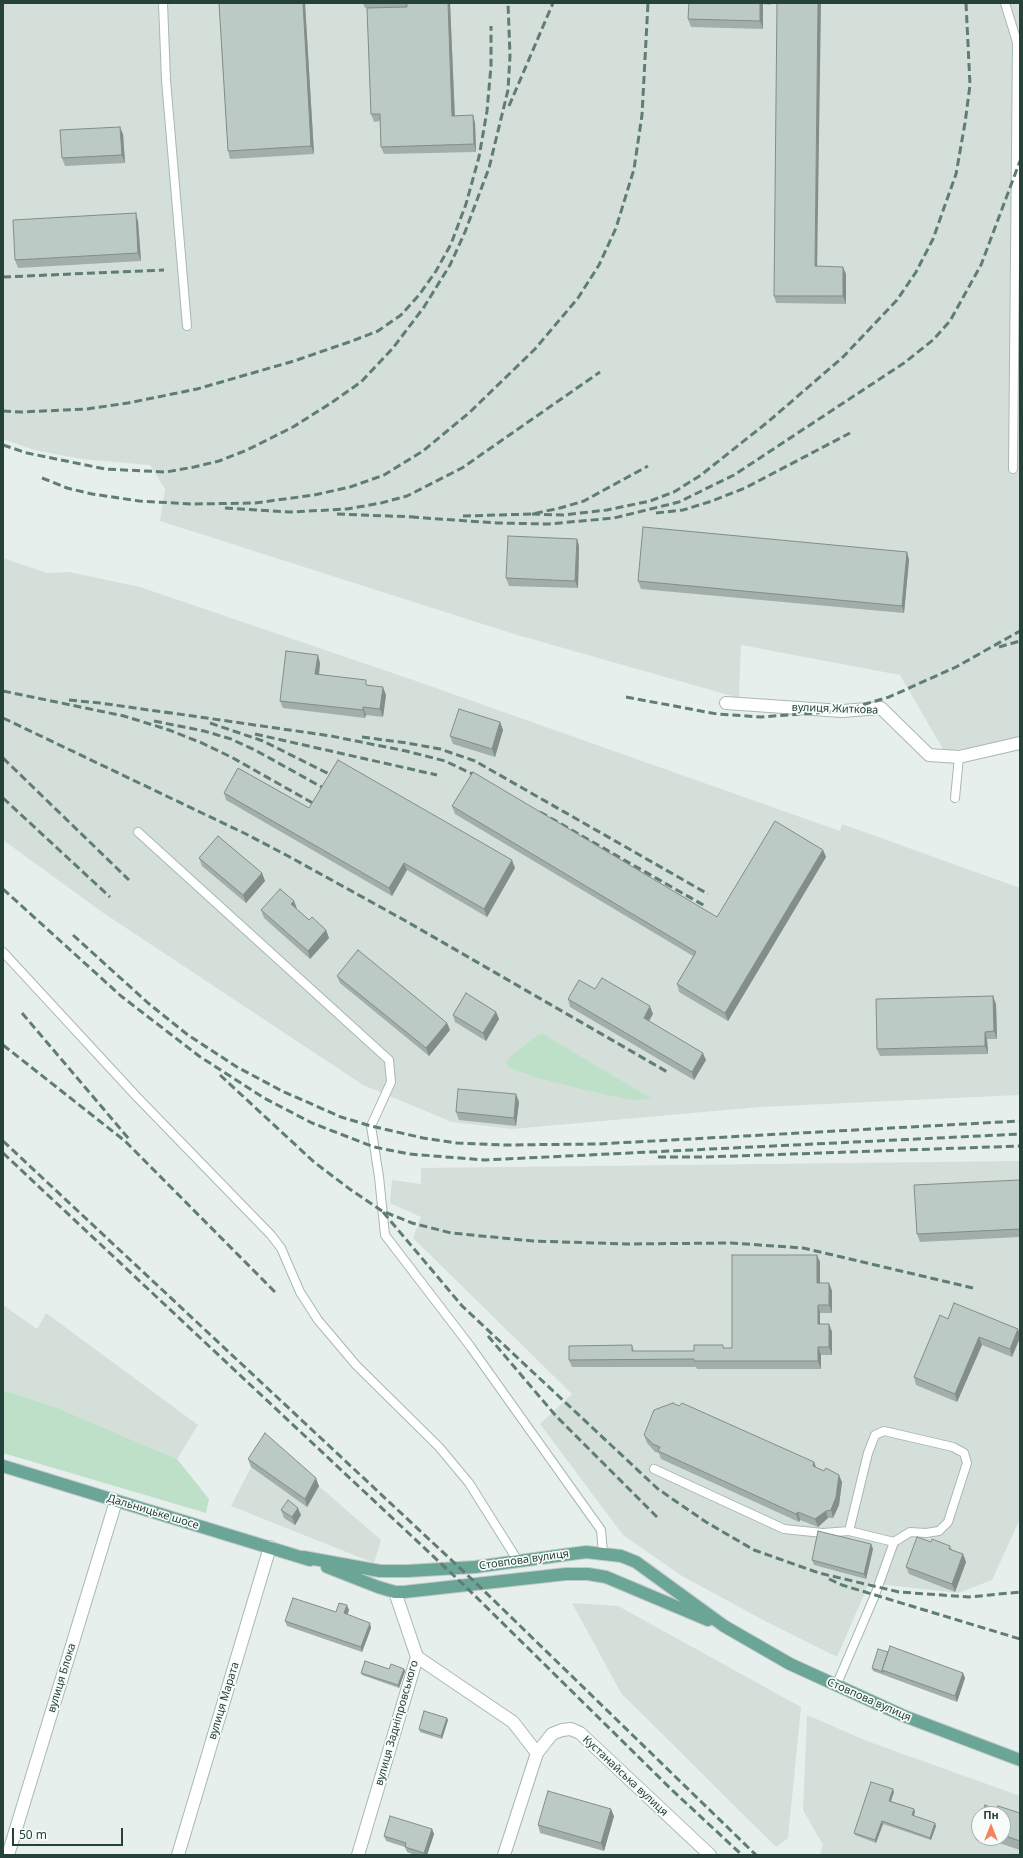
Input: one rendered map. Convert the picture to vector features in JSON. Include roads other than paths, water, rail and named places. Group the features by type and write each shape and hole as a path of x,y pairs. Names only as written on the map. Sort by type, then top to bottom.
{"main road":[{"name":"Дальницьке шосе","path":"3,1466 303,1557"},
{"name":"Стовпова вулиця","path":"303,1557 380,1571 448,1569 568,1554 603,1553 621,1556 636,1562 724,1626 790,1664 904,1716 1020,1760"},
{"path":"303,1557 395,1592"},
{"name":"Стовпова вулиця","path":"395,1592 435,1590 566,1574 588,1574 606,1577 724,1626"}],"street":[{"name":"вулиця Житкова","path":"726,703 842,711 881,708 929,755 960,757 1020,742"},
{"name":"вулиця Блока","path":"8,1855 116,1501"},
{"name":"вулиця Марата","path":"178,1855 270,1547"},
{"name":"вулиця Задніпровського","path":"358,1855 417,1657 395,1592"},
{"path":"417,1657 513,1722 537,1753"},
{"name":"Кустанайська вулиця","path":"504,1855 537,1753 552,1734 562,1730 571,1729 580,1733 710,1855"}],"lane":[{"path":"163,3 166,80 187,326"},
{"path":"1005,3 1017,42 1013,469"},
{"path":"955,798 960,757"},
{"path":"138,832 389,1060 390,1082 371,1126 379,1177 385,1235 470,1346 601,1530 603,1553"},
{"path":"3,952 138,1097 271,1235 281,1248 300,1292 318,1320 356,1365 438,1447 469,1483 518,1561"},
{"path":"836,1686 875,1595 894,1542 910,1532 926,1534 939,1531 948,1522 967,1463 964,1453 953,1447 884,1431 875,1435 868,1453 849,1531"},
{"path":"654,1469 784,1529 823,1533 849,1531 894,1542"}],"railway":[{"path":"3,445 27,453 105,469 166,472 219,461 247,450 293,427 361,382 393,348 424,307 450,265 465,232 489,168 508,90 510,56 508,3"},
{"path":"509,106 553,3"},
{"path":"42,478 67,488 92,494 139,501 191,504 255,503 314,495 350,487 384,475 423,451 470,412 535,349 578,298 599,265 616,228 634,169 642,115 648,3"},
{"path":"532,514 563,515 607,510 650,501 674,492 701,475 769,421 843,357 897,300 916,272 933,239 956,174 970,85 966,3"},
{"path":"3,411 21,412 87,409 128,403 197,389 294,361 352,341 378,331 401,315 419,295 436,271 451,244 466,204 479,157 487,111 491,66 491,26"},
{"path":"411,517 497,523 548,524 614,518 679,502 734,475 904,363 933,340 950,321 981,265 1020,161"},
{"path":"3,277 164,270"},
{"path":"225,508 290,512 347,509 381,503 407,496 462,468 600,372"},
{"path":"656,513 683,510 712,501 745,488 850,433"},
{"path":"463,516 532,514 560,508 584,501 648,466"},
{"path":"337,514 415,517"},
{"path":"626,697 717,714 761,717 842,711 889,697 956,667 1020,631"},
{"path":"999,647 1020,641"},
{"path":"3,691 124,716 169,730 202,743 233,758 318,806"},
{"path":"69,700 170,713"},
{"path":"165,712 331,736 406,751 445,761 481,778"},
{"path":"3,718 246,834 288,856 404,920 669,1073"},
{"path":"154,721 204,731 231,739 255,750 327,790"},
{"path":"210,723 263,741 335,777"},
{"path":"255,734 437,775"},
{"path":"362,737 440,749 475,761 708,894"},
{"path":"3,758 129,880"},
{"path":"3,798 110,897"},
{"path":"540,812 705,906"},
{"path":"3,889 121,996 199,1056 264,1098 312,1123 374,1147 409,1154 485,1160 1020,1134"},
{"path":"73,935 148,1003 188,1035 237,1067 282,1091 341,1117 371,1126 423,1138 457,1143 504,1145 598,1144 1020,1121"},
{"path":"22,1013 129,1139"},
{"path":"3,1045 125,1141 276,1293"},
{"path":"220,1075 314,1162 382,1211 412,1223 451,1233 533,1241 626,1244 731,1243 803,1248 973,1288"},
{"path":"3,1141 478,1585 756,1855"},
{"path":"658,1157 707,1157 1020,1146"},
{"path":"3,1153 466,1587 672,1790 742,1855"},
{"path":"383,1212 463,1307"},
{"path":"460,1304 658,1489 706,1522 754,1550 819,1573 899,1592 969,1597 1020,1592"},
{"path":"488,1336 556,1416 657,1517"},
{"path":"829,1579 842,1585 1020,1639"}]}
